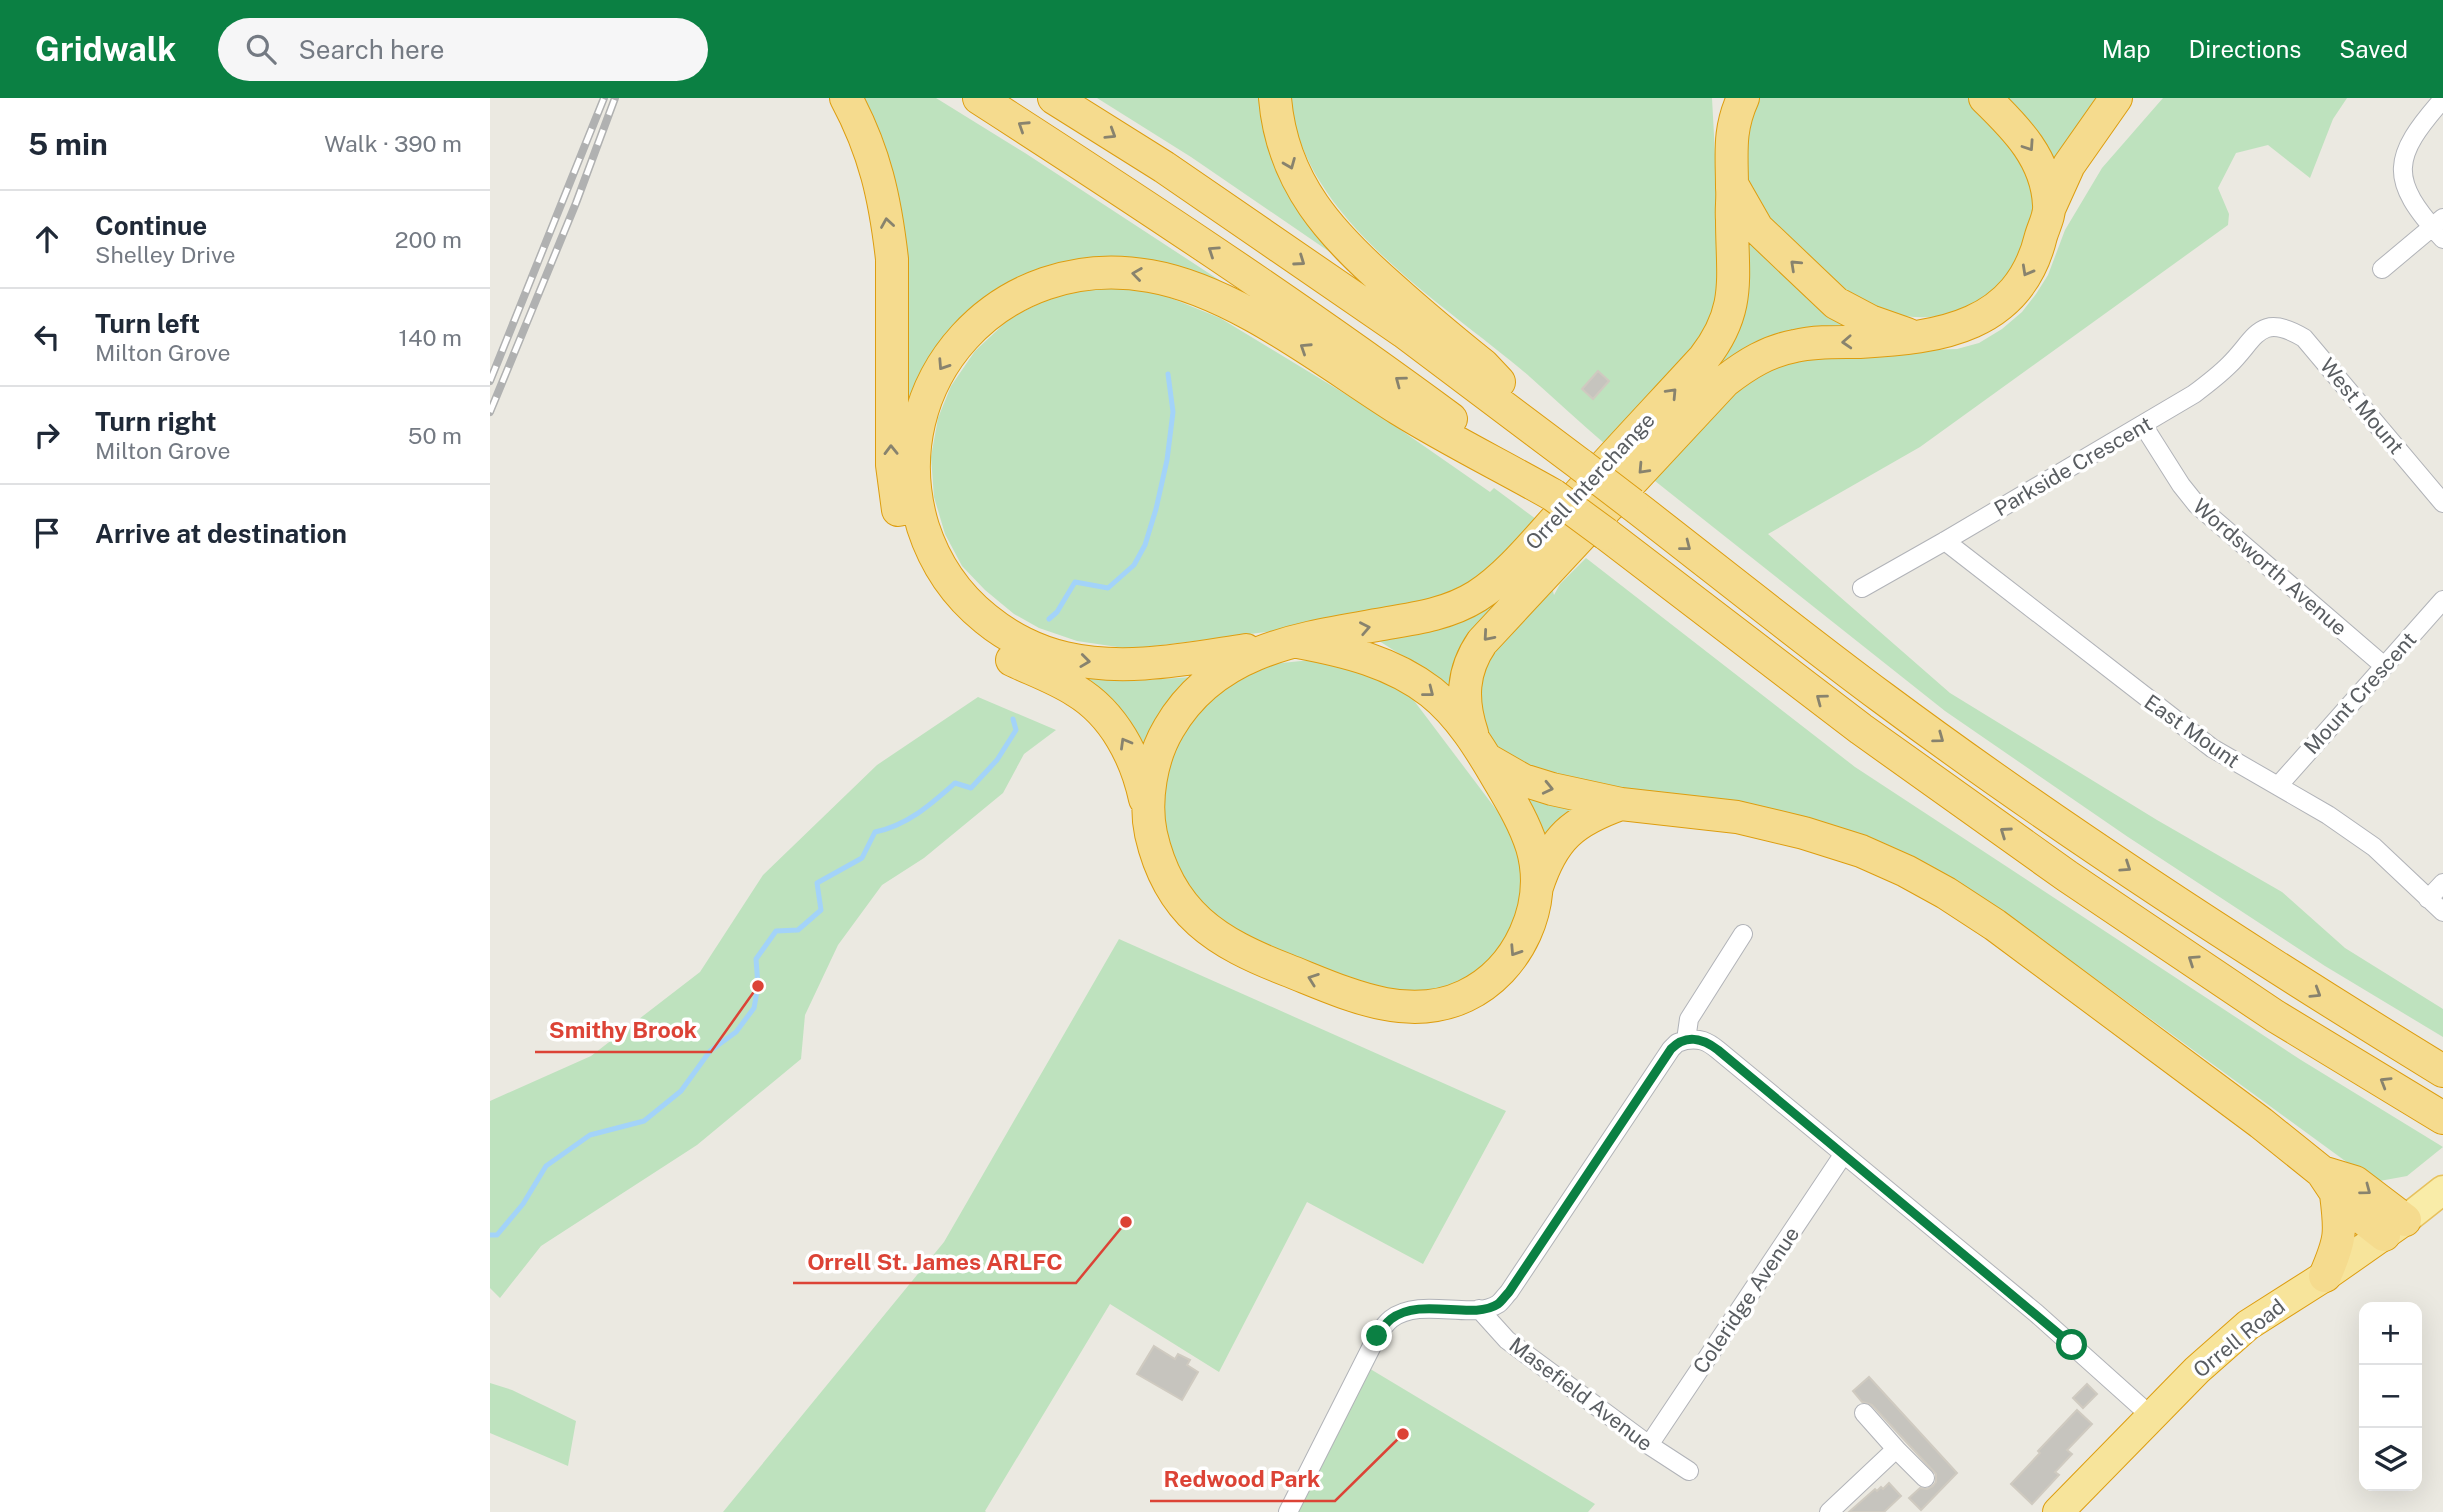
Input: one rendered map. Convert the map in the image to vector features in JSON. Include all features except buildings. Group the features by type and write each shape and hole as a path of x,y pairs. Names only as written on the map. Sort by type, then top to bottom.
{"highway":[{"path":"846,98 873,155 888,228 892,259 892,465 900,520 908,546 930,588 960,625 996,651 1079,692 1101,711 1128,748 1147,807"},
{"path":"979,98 1136,198 1368,357 1861,729 2067,876 2276,1016 2443,1118"},
{"path":"1054,98 1164,167 1404,332 1883,698 1987,773 2298,982 2443,1071"},
{"path":"1275,98 1280,136 1287,158 1303,190 1323,220 1361,261 1483,365 1581,465"},
{"path":"1725,98 1732,134"},
{"name":"Orrell Interchange","path":"1743,98 1732,134 1730,155 1734,290 1720,336 1704,358 1491,586 1453,608 1425,617 1288,644 1244,658 1218,673 1192,695 1177,714 1157,754 1147,807 1154,847 1164,873 1183,904 1210,932 1249,955 1381,1004 1409,1008 1450,1003 1478,989 1499,972 1516,952 1524,937 1538,887 1535,861 1525,829 1481,750 1466,716 1464,694 1468,670 1482,642 1725,381 1750,362 1797,345 1915,337 1954,330 1971,324 2003,303 2017,289 2030,268 2050,207 2069,165 2116,98"},
{"path":"1985,98 2016,129 2037,159 2050,207"},
{"name":"Orrell Interchange","path":"1732,185 1757,228 1836,303 1870,321 1915,337"},
{"path":"1288,644 1148,665 1105,664 1066,659 1042,652 995,626 971,607 954,588 927,539 918,509 914,454 924,401 936,375 953,349 971,329 1015,295 1063,277 1089,272 1122,272 1183,284 1248,314 1402,411 1553,495"},
{"name":"Orrell Interchange","path":"1288,644 1345,651 1400,672 1440,700 1481,750"},
{"path":"1481,750 1508,773 1538,785 1621,804 1737,817 1804,833 1861,851 1947,893 2016,940 2261,1123 2329,1183 2340,1233 2325,1276"},
{"path":"1538,887 1545,866 1559,842 1575,825 1593,814 1621,804"},
{"path":"2329,1183 2355,1182 2395,1227"},
{"name":"Orrell Road","path":"2058,1512 2197,1370 2248,1325 2395,1227"}],"main road":[{"name":"Orrell Road","path":"2395,1227 2443,1190"}],"street":[{"path":"2382,269 2439,228 2404,186 2402,169 2404,151 2416,130 2443,99"},
{"name":"Parkside Crescent","path":"1862,588 2143,425 2204,386 2231,363 2255,334 2269,328"},
{"name":"West Mount","path":"2269,328 2288,329 2304,338 2443,503"},
{"name":"Wordsworth Avenue","path":"2143,425 2197,505 2383,665"},
{"name":"East Mount","path":"1945,541 2211,748 2351,830 2374,847 2443,912"},
{"name":"Mount Crescent","path":"2278,786 2443,600"},
{"path":"2428,899 2443,883"},
{"path":"1686,1040 1689,1019 1743,934"},
{"path":"1288,1512 1377,1336 1390,1319 1407,1311 1431,1308 1479,1310 1499,1304 1671,1049 1677,1043 1697,1038 1708,1042 2036,1313 2151,1416"},
{"name":"Coleridge Avenue","path":"1649,1445 1843,1155"},
{"name":"Masefield Avenue","path":"1479,1310 1507,1340 1649,1445 1689,1471"},
{"path":"1864,1413 1925,1478"},
{"path":"1829,1512 1896,1449"}],"green space":[{"path":"859,98 936,98 1262,308 1196,278 1016,281 906,443"},
{"path":"1097,98 1262,98 1359,272 1191,157"},
{"path":"1291,98 1712,98 1722,285 1707,332 1605,444 1530,377 1420,289 1383,256 1349,220 1320,183 1300,142"},
{"path":"1755,98 1968,98 2010,144 2031,183 2033,205 2027,234 2016,260 2001,282 1983,298 1962,309 1939,316 1915,317 1889,313 1855,300 1776,227 1762,211 1752,193 1743,154"},
{"path":"2004,98 2097,98 2052,161 2032,126"},
{"path":"2163,98 2347,98 2333,119 2310,178 2268,145 2236,153 2218,188 2229,214 2228,225 1920,447 1768,534 1950,693 2157,820 2282,892 2345,948 2443,1009 2443,1037 2325,966 2128,837 1945,711 1650,477 1733,389 1778,363 1835,353 1957,349 1979,343 2002,329 2022,312 2048,275 2065,230 2102,168"},
{"path":"1743,225 1854,328 1715,374 1711,368"},
{"path":"1104,288 1161,294 1220,318 1375,412 1490,492 1494,488 1540,522 1484,578 1401,615 1131,649 1077,641 1039,628 1014,614 985,590 962,566 945,534 934,497 931,457 938,418 951,386 975,351 1006,322 1055,296 1072,291"},
{"path":"1586,558 1855,767 2301,1060 2443,1147 2407,1176 2374,1182 2074,963 2025,936 1967,898 1511,761 1481,723 1476,698 1479,680 1498,644 1511,628 1551,584 1554,595 1560,584"},
{"path":"1507,588 1453,700 1417,665 1376,639"},
{"path":"1332,658 1409,694 1501,816 1518,846 1524,891 1504,947 1461,984 1432,995 1396,996 1245,940 1191,895 1174,864 1163,826 1162,782 1173,745 1219,687 1271,664"},
{"path":"1085,676 1130,681 1192,677 1144,757 1077,679"},
{"path":"978,697 1056,730 1024,754 1003,793 924,858 882,885 838,945 805,1015 801,1059 697,1145 541,1246 500,1298 490,1288 490,1101 591,1056 700,972 763,875 877,765"},
{"path":"1507,781 1589,807 1544,851"},
{"path":"1119,939 1506,1111 1423,1264 1307,1202 1219,1372 1110,1304 986,1512 723,1512 944,1242"},
{"path":"1362,1364 1595,1504 1588,1512 1288,1512"},
{"path":"490,1383 512,1390 576,1421 568,1466 490,1433"}],"waterway":[{"path":"1049,619 1057,612 1075,582 1108,588 1134,565 1145,545 1167,460 1173,412 1168,374"},
{"path":"490,1235 497,1235 523,1204 546,1166 590,1135 644,1121 681,1091 710,1051 736,1032 754,1008 758,986 756,959 776,931 798,930 821,910 817,883 862,858 875,832 908,819 955,783 971,788 997,760 1016,730 1013,719"}],"railway":[{"path":"490,381 604,98"},
{"path":"490,412 576,203 615,98"}],"place":[{"name":"Smithy Brook","path":"758,986"},
{"name":"Orrell St. James ARLFC","path":"1126,1222"},
{"name":"Redwood Park","path":"1403,1434"}],"route":[{"path":"1377,1336 1390,1319 1407,1311 1431,1308 1479,1310 1499,1304 1671,1049 1677,1043 1697,1038 1718,1050 2072,1345"}]}
